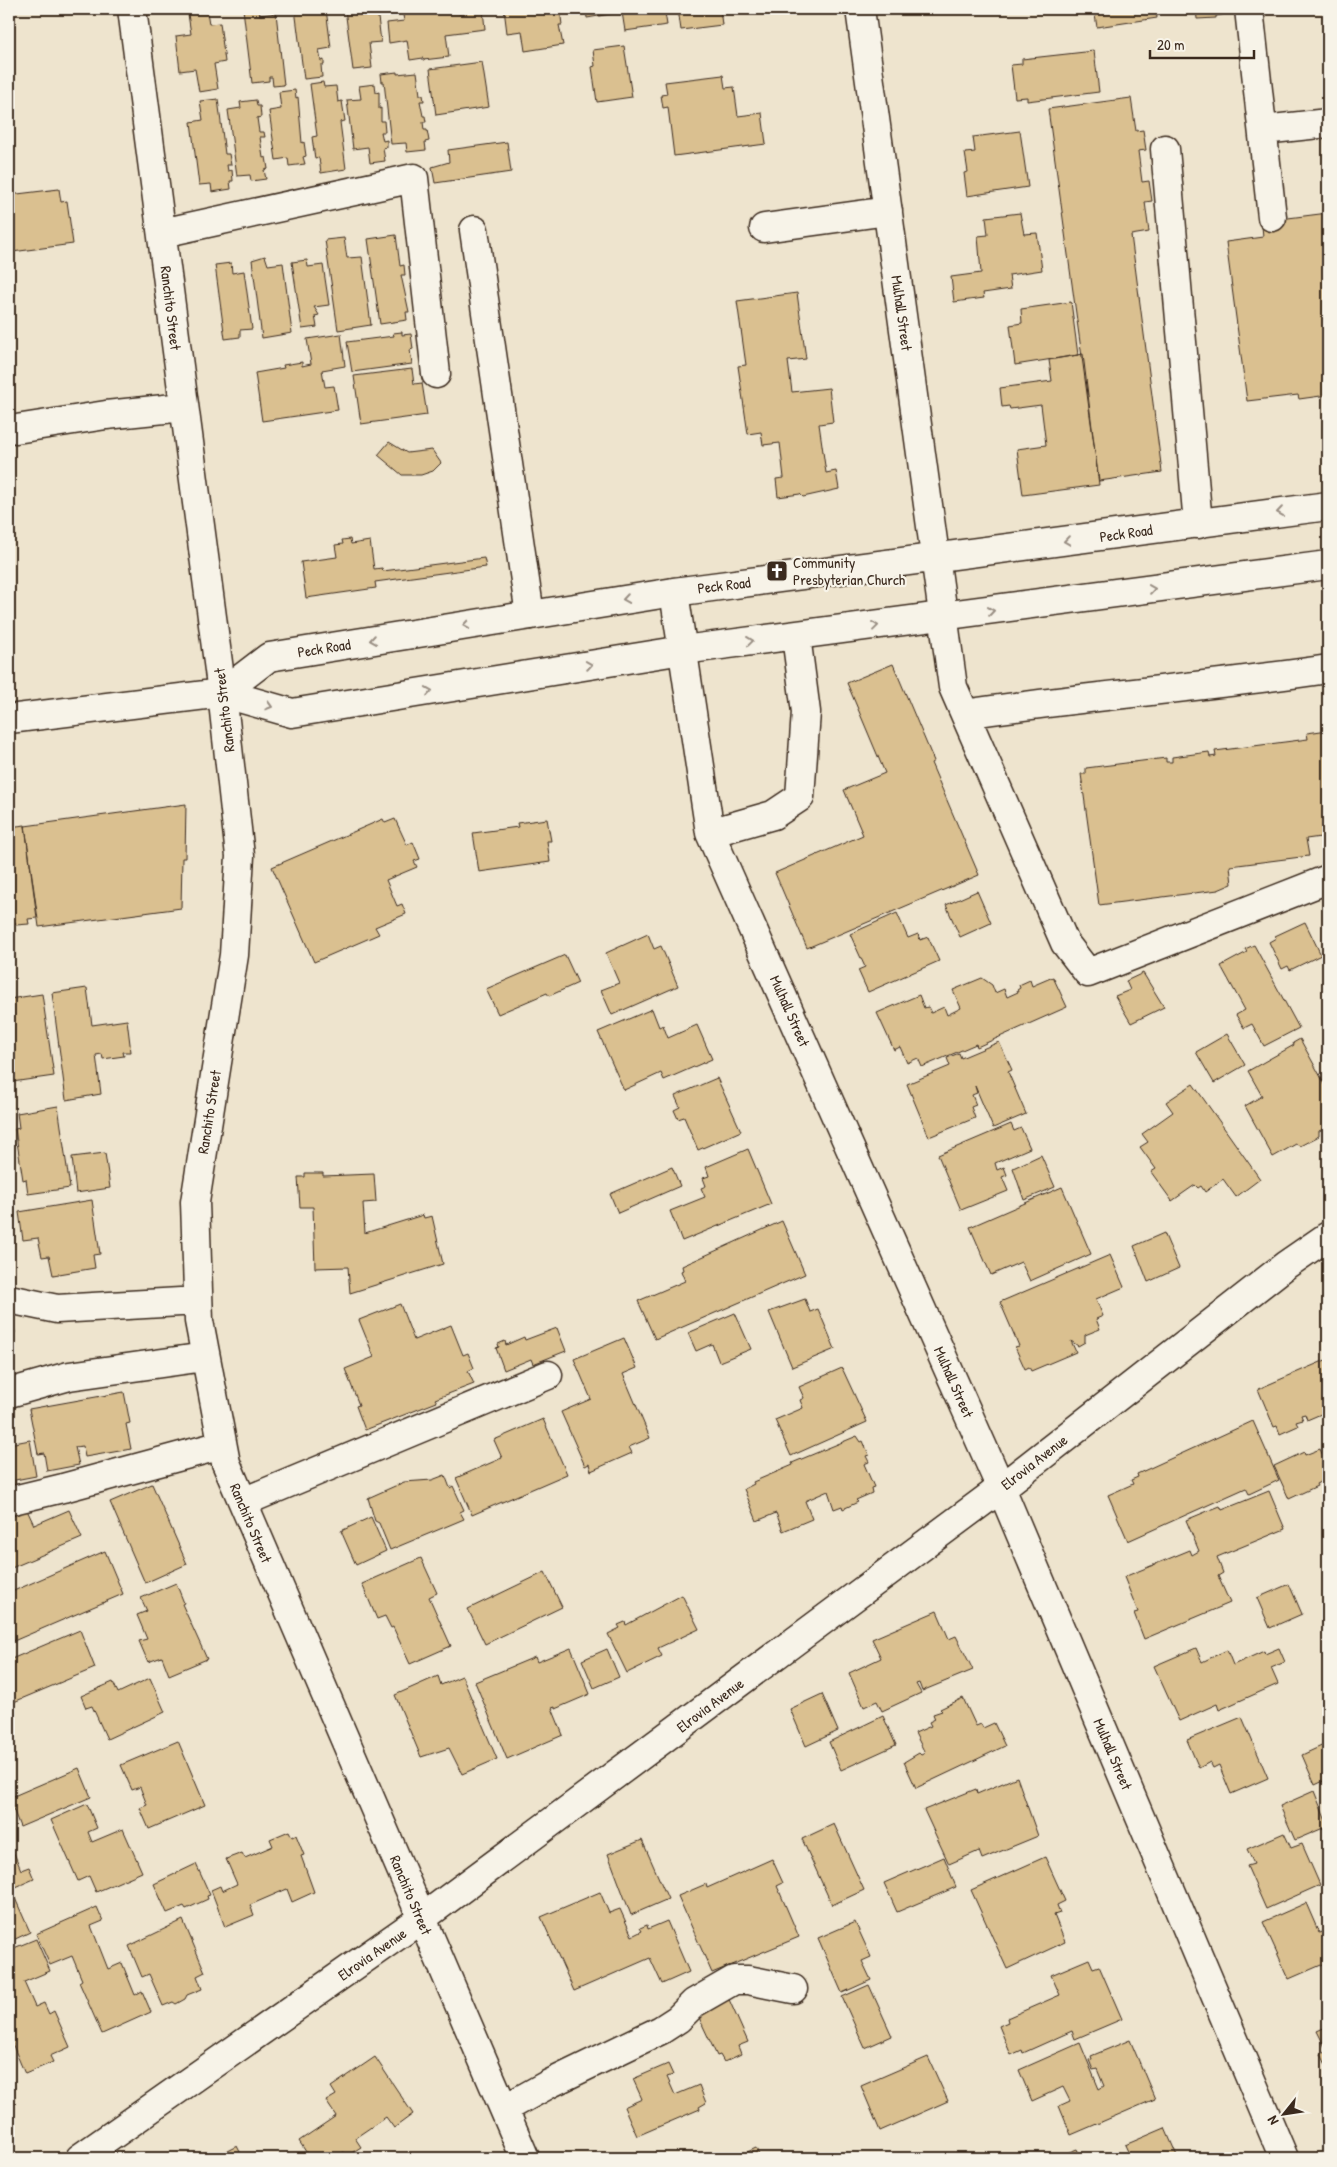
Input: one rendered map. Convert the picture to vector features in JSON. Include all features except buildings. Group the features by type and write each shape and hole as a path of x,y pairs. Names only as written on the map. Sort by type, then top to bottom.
{"street":[{"name":"Ranchito Street","path":"132,9 222,693 240,856 234,955 195,1202 198,1301 205,1356 226,1463 421,1919 526,2158"},
{"name":"Mulhall Street","path":"860,9 953,687 1066,943 1088,973 1328,879"},
{"path":"1248,9 1272,217"},
{"path":"1262,130 1328,123"},
{"path":"1165,149 1198,524"},
{"path":"162,233 414,178 436,374"},
{"path":"764,228 888,211"},
{"path":"474,230 530,615"},
{"path":"16,429 106,415 184,407"},
{"name":"Peck Road","path":"222,693 269,658 674,592 1328,506"},
{"name":"Peck Road","path":"9,719 222,693 292,713 683,650 1328,565"},
{"name":"Mulhall Street","path":"674,592 710,833 1001,1488 1284,2158"},
{"path":"710,833 774,815 800,797 806,712 796,636"},
{"path":"966,714 1045,702 1176,689 1328,669"},
{"name":"Elrovia Avenue","path":"80,2158 421,1919 1001,1488 1286,1265 1328,1236"},
{"path":"9,1299 57,1309 198,1301"},
{"path":"9,1393 69,1376 205,1356"},
{"path":"243,1502 548,1376"},
{"path":"9,1501 222,1445"},
{"path":"504,2109 549,2084 661,2030 678,2019 694,2003 734,1980 748,1980 793,1989"}],"place":[{"name":"Community Presbyterian Church","path":"777,571"}]}
